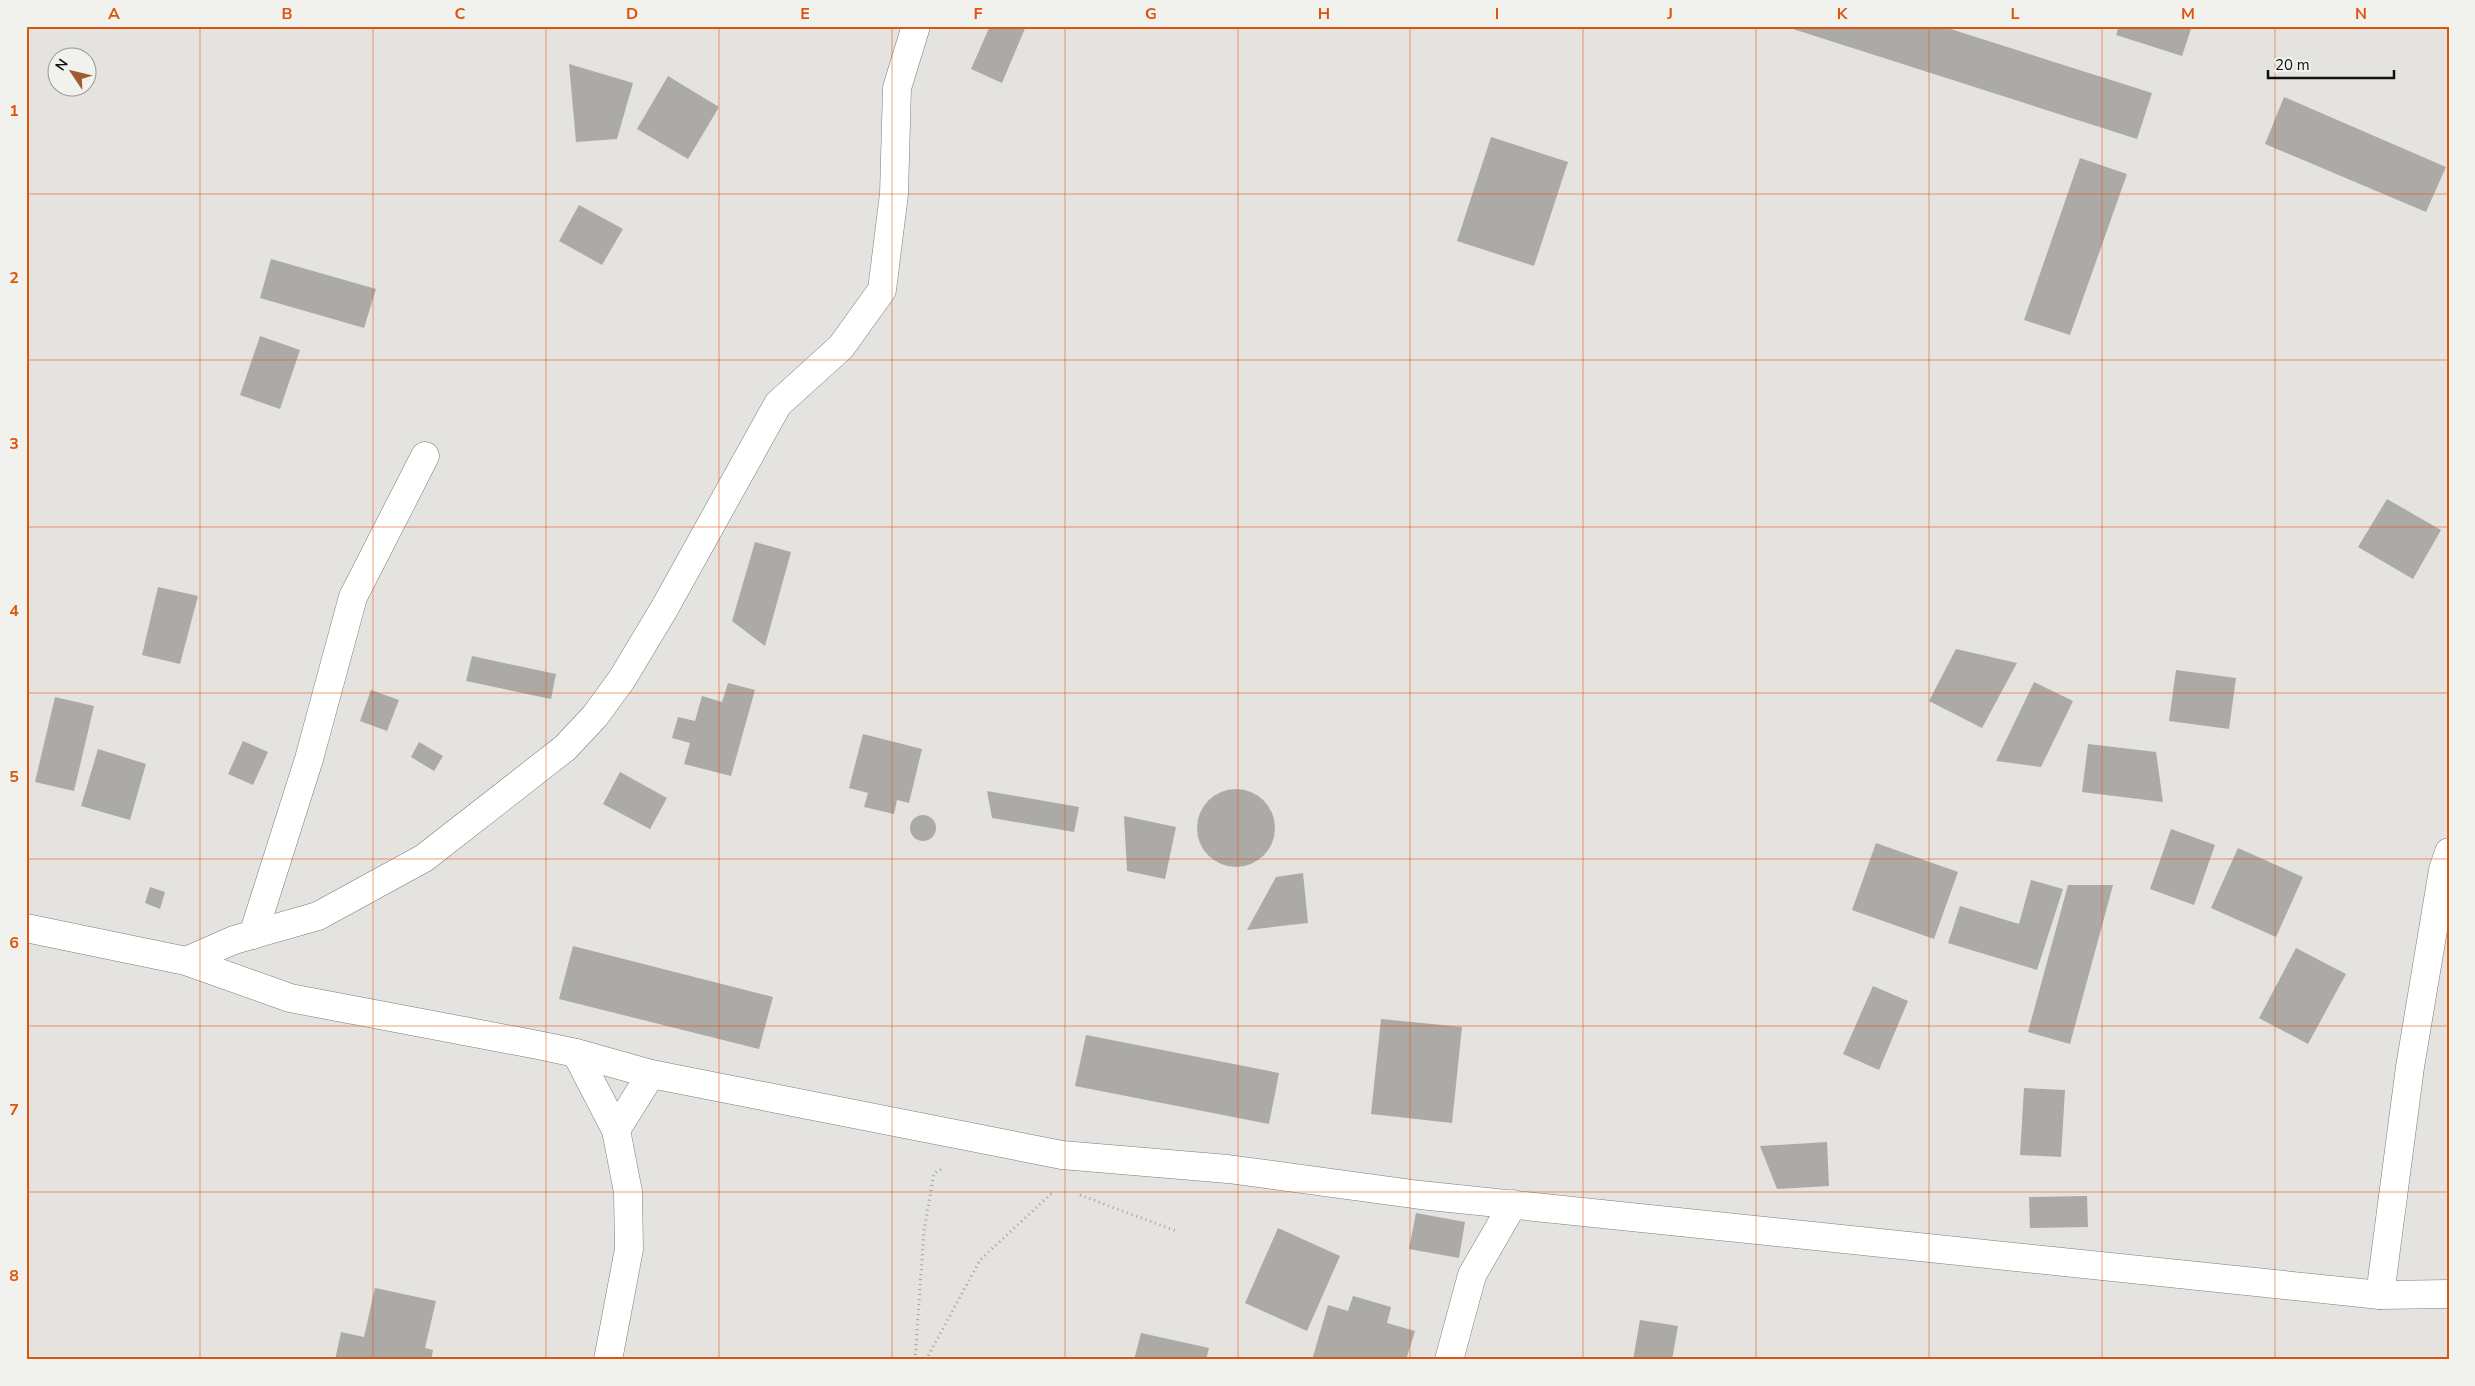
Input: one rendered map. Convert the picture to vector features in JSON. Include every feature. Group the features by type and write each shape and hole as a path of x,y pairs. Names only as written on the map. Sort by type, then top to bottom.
{"street":[{"path":"186,961 234,940 318,916 424,858 566,748 595,716 622,680 664,609 778,404 841,347 882,290 894,194 897,88 916,26"},
{"path":"253,935 308,760 353,598 424,456"},
{"path":"2380,1294 2410,1066 2438,899 2449,852"},
{"path":"26,928 186,961 290,998 576,1053 651,1074 1062,1155 1228,1169 1420,1195 2380,1294 2449,1294"},
{"path":"576,1053 616,1130 628,1192 629,1249 608,1360"},
{"path":"616,1130 651,1074"},
{"path":"1449,1360 1472,1276 1513,1204"}],"path":[{"path":"915,1360 924,1231 934,1173 999,1143"},
{"path":"926,1360 980,1260 1058,1187"},
{"path":"1076,1194 1176,1231"}],"building":[{"path":"990,26 1026,26 1002,83 971,69"},
{"path":"1794,26 1941,26 2152,93 2137,139 1793,29"},
{"path":"2119,26 2192,26 2182,56 2116,35"},
{"path":"569,64 633,83 617,139 576,142"},
{"path":"668,76 719,107 688,159 637,129"},
{"path":"2284,97 2446,167 2426,212 2265,144"},
{"path":"1491,137 1568,162 1534,266 1457,241"},
{"path":"2080,158 2127,174 2070,335 2024,320"},
{"path":"579,205 623,229 602,265 559,241"},
{"path":"271,259 376,289 364,328 260,298"},
{"path":"260,336 300,350 280,409 240,395"},
{"path":"2387,499 2441,530 2413,579 2358,547"},
{"path":"755,542 791,552 765,646 732,621"},
{"path":"158,587 198,596 180,664 142,655"},
{"path":"1956,649 2017,663 1982,728 1929,701"},
{"path":"472,656 556,674 551,699 466,681"},
{"path":"2176,670 2236,678 2229,729 2169,721"},
{"path":"2034,682 2073,701 2041,767 1996,761"},
{"path":"728,683 755,690 731,776 684,764 690,743 672,738 678,717 695,721 702,696 722,702"},
{"path":"371,690 399,700 387,731 360,721"},
{"path":"55,697 94,706 74,791 35,782"},
{"path":"863,734 922,749 909,803 897,800 894,814 864,807 868,793 849,788"},
{"path":"243,741 268,752 253,785 228,774"},
{"path":"419,742 443,756 434,771 411,757"},
{"path":"2088,744 2156,752 2163,802 2082,792"},
{"path":"98,749 146,764 130,820 81,806"},
{"path":"620,772 667,798 650,829 603,804"},
{"path":"1236,789 1251,792 1264,800 1272,813 1275,828 1272,843 1264,856 1251,864 1236,867 1221,864 1208,856 1200,843 1197,828 1200,813 1208,800 1221,792"},
{"path":"987,791 1079,807 1074,832 992,818"},
{"path":"923,815 932,819 936,828 932,837 923,841 914,837 910,828 914,819"},
{"path":"1124,816 1176,827 1165,879 1127,871"},
{"path":"2171,829 2215,845 2194,905 2150,889"},
{"path":"1876,843 1958,872 1934,939 1852,910"},
{"path":"2238,848 2303,877 2276,937 2211,908"},
{"path":"1303,873 1308,923 1247,930 1276,877"},
{"path":"2031,880 2063,889 2037,970 1948,943 1960,906 2019,924"},
{"path":"2068,885 2113,885 2070,1044 2028,1032"},
{"path":"150,887 165,892 160,909 145,903"},
{"path":"573,946 773,997 759,1049 559,999"},
{"path":"2296,948 2346,974 2308,1044 2259,1018"},
{"path":"1873,986 1908,1001 1879,1070 1843,1054"},
{"path":"1381,1019 1462,1027 1452,1123 1371,1114"},
{"path":"1086,1035 1279,1073 1269,1124 1075,1086"},
{"path":"2024,1088 2065,1090 2061,1157 2020,1155"},
{"path":"1827,1142 1829,1186 1777,1189 1760,1146"},
{"path":"2087,1196 2088,1227 2030,1228 2029,1197"},
{"path":"1416,1213 1465,1222 1459,1258 1409,1249"},
{"path":"1278,1228 1340,1256 1307,1331 1245,1303"},
{"path":"375,1288 436,1301 425,1348 433,1350 431,1360 335,1360 341,1332 364,1337"},
{"path":"1353,1296 1391,1307 1387,1323 1415,1331 1406,1360 1312,1360 1328,1305 1348,1311"},
{"path":"1640,1320 1678,1326 1672,1360 1633,1360"},
{"path":"1141,1333 1209,1348 1206,1360 1134,1360"}]}
